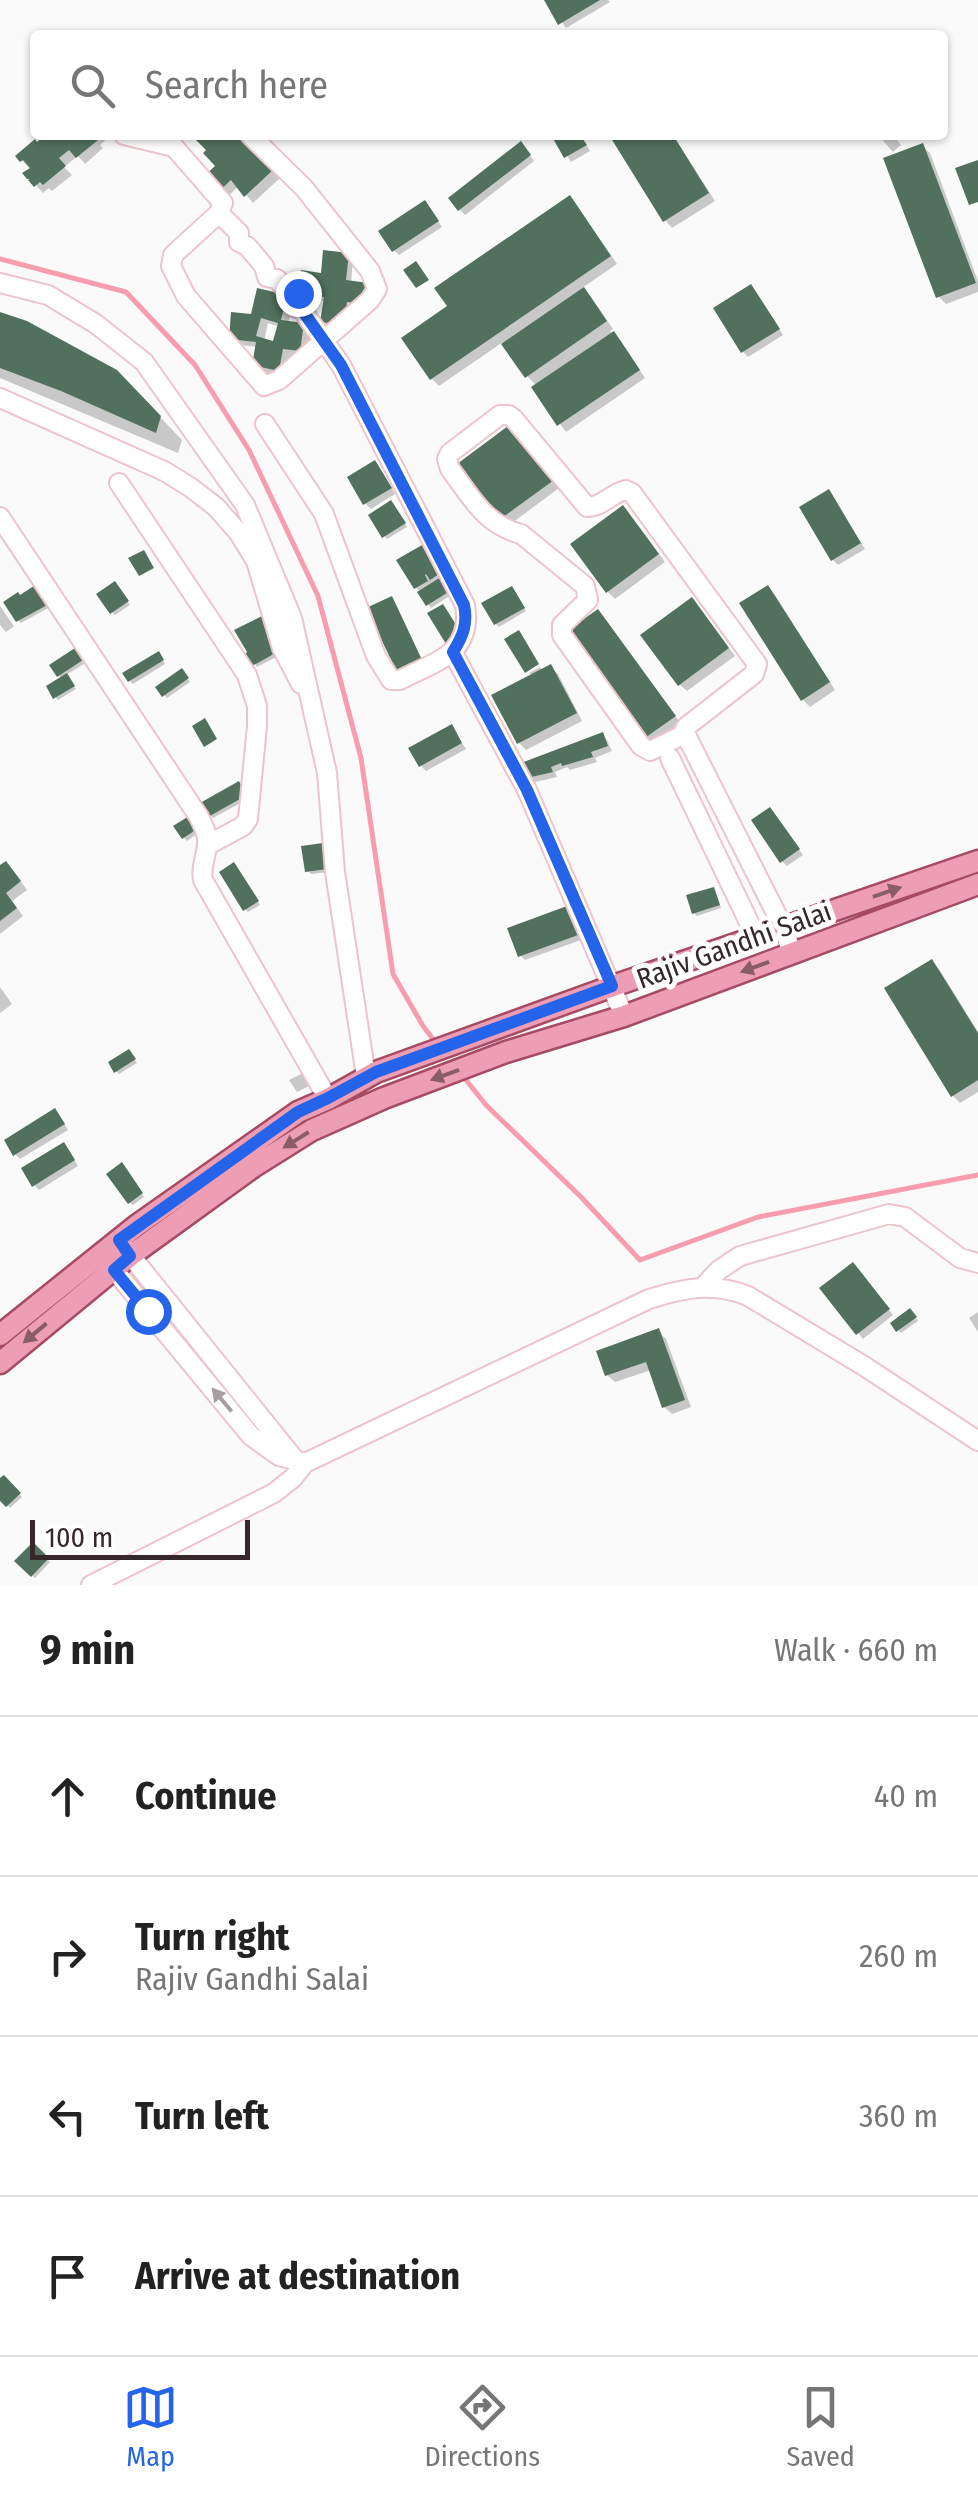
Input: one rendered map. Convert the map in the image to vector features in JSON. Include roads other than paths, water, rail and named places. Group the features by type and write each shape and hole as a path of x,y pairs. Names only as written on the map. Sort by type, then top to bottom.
{"main road":[{"name":"Rajiv Gandhi Salai","path":"0,1363 116,1255 298,1112 371,1074 978,860"},
{"name":"Rajiv Gandhi Salai","path":"0,1335 116,1255 312,1130 506,1052 624,1016 978,884"}],"street":[{"path":"221,208 170,262 186,296 264,386 279,380 370,300 375,295 376,282 304,188 255,140"},
{"path":"179,141 221,208 301,301 326,337 464,605 464,633 453,652 400,680 386,676 324,514 265,424"},
{"path":"0,283 48,294 96,324 144,362 245,505 292,618 327,773 335,872 371,1074"},
{"path":"0,398 164,471 216,507 250,548 282,648 310,703"},
{"path":"684,734 650,751 640,746 562,634 562,625 588,600 585,586 522,534 489,519 450,469 450,453 500,415 514,419 587,507 600,505 620,491 632,493 757,664 754,674 686,726 684,734 784,927 792,954"},
{"path":"119,483 246,675 253,692 257,726 248,819 243,826 208,845"},
{"path":"0,518 199,817 208,845 201,867 203,880 328,1098"},
{"path":"453,652 527,790 624,1016"},
{"path":"670,758 756,936"},
{"path":"704,1286 740,1256 889,1214 905,1217 960,1258 978,1263"},
{"path":"116,1255 300,1462"},
{"path":"91,1585 274,1493 293,1478 300,1462 649,1298 678,1290 729,1288 748,1296 978,1441"}],"waterway":[{"path":"0,259 126,292 195,365 249,450 318,596 361,758 393,974 436,1043"},
{"path":"462,1075 486,1105 640,1260 758,1217 978,1175"}]}
